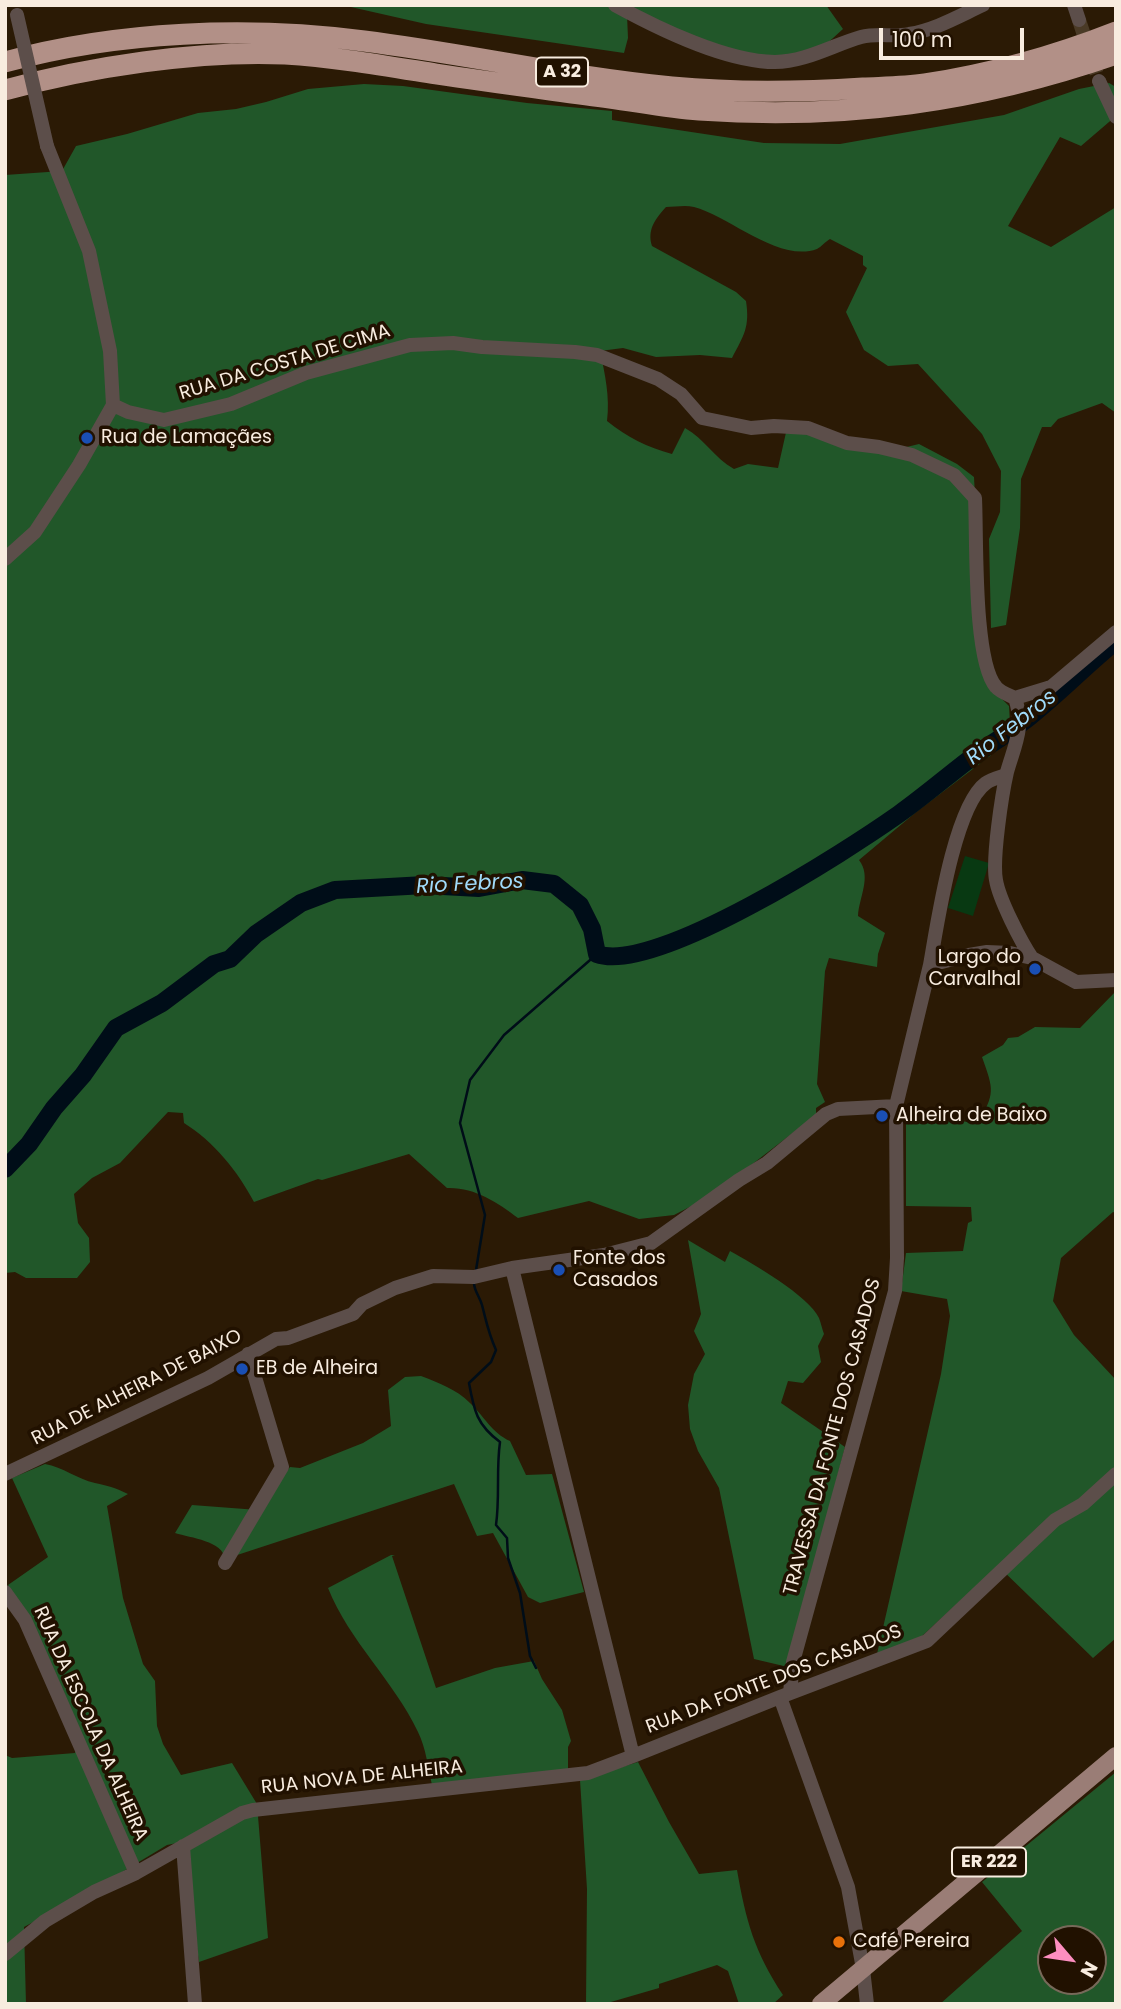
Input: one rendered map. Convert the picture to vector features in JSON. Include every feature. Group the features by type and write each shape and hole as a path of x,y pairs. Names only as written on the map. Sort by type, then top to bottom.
{"highway":[{"name":"A 32","path":"5,62 50,49 101,42 216,33 283,33 363,40 536,69 672,87 812,92 924,84 1004,68 1116,32"},
{"name":"A 32","path":"5,90 66,75 160,61 225,55 285,54 387,65 695,110 793,114 914,105 989,91 1057,74 1116,54"}],"main road":[{"name":"ER 222","path":"821,2004 1116,1756"}],"street":[{"path":"615,5 713,49 744,59 776,62 807,57 864,36 924,32 983,5"},
{"path":"1074,5 1079,20"},
{"path":"5,559 35,532 79,465 113,405 110,351 89,251 47,146 16,10"},
{"path":"1098,81 1116,117"},
{"name":"RUA DA COSTA DE CIMA","path":"113,405 128,412 164,420 231,404 306,373 366,356 411,345 453,343 597,355 658,379 681,394 702,418 751,428 808,428 847,443 912,455 954,475 975,498 979,630 987,671 997,688 1015,698"},
{"path":"1032,958 1021,943 996,880 998,836 1006,775 1020,724 1015,698 1051,687 1116,632"},
{"path":"1006,775 986,782 971,802 955,846 930,965 987,952 1010,953 1032,958 1076,982 1116,980"},
{"name":"TRAVESSA DA FONTE DOS CASADOS","path":"867,2004 848,1887 785,1695 895,1291 896,1106 930,965"},
{"name":"RUA DE ALHEIRA DE BAIXO","path":"5,1474 208,1378 276,1339 288,1338 353,1314 362,1304 395,1288 433,1276 474,1277 512,1268 604,1255 651,1243 767,1163 826,1114 838,1109 896,1106"},
{"name":"RUA DA FONTE DOS CASADOS","path":"512,1268 633,1756 927,1641 1055,1520 1083,1504 1116,1474"},
{"path":"225,1563 282,1467 248,1354"},
{"name":"RUA DA ESCOLA DA ALHEIRA","path":"5,1592 24,1619 135,1873"},
{"name":"RUA NOVA DE ALHEIRA","path":"5,1954 45,1921 242,1813 588,1773 633,1756"},
{"path":"183,1846 195,2004"}],"green space":[{"path":"342,5 826,5 843,29 822,48 752,62 627,15 628,38 624,53 426,24"},
{"path":"1109,83 1116,87 1116,116 1081,146 1060,137 1008,226 1051,247 1116,207 1116,413 1102,403 1058,419 1051,427 1042,427 1021,479 1020,528 1006,625 991,628 989,539 1000,512 1001,471 982,434 918,364 888,366 864,350 846,312 867,268 863,265 863,256 830,239 817,249 802,252 787,250 694,207 666,207 653,225 652,246 736,292 746,301 747,318 743,337 732,358 700,355 656,357 623,348 600,351 607,394 607,421 630,437 663,451 672,454 685,428 734,469 748,464 778,468 787,428 890,451 919,444 957,464 974,477 981,610 999,696 1009,706 1011,740 915,813 859,860 865,880 858,916 885,933 877,967 829,958 825,971 817,1084 825,1102 816,1108 816,1115 711,1196 674,1215 639,1219 589,1201 518,1218 476,1193 447,1188 409,1154 318,1179 254,1202 224,1158 184,1123 183,1113 168,1112 120,1163 92,1178 74,1194 78,1223 89,1238 90,1262 77,1278 26,1278 15,1272 5,1273 5,175 62,171 76,146 198,113 236,109 308,89 364,84 403,86 527,103 612,111 612,120 764,143 840,144 1004,115 1079,89"},
{"path":"965,856 989,863 973,916 948,908"},
{"path":"1116,991 1116,1213 1113,1212 1061,1258 1053,1301 1074,1335 1116,1380 1116,1638 1093,1658 998,1566 921,1637 877,1654 941,1374 950,1316 947,1299 901,1291 906,1253 963,1251 968,1223 972,1221 971,1207 906,1206 906,1120 918,1113 978,1124 991,1091 982,1057 1003,1045 1008,1038 1018,1037 1035,1027 1080,1028"},
{"path":"688,1240 725,1262 730,1251 779,1281 813,1309 824,1334 818,1346 821,1362 803,1383 788,1381 781,1403 845,1447 788,1667 754,1659 719,1488 698,1451 690,1429 688,1405 694,1374 705,1354 694,1331 701,1314"},
{"path":"421,1376 465,1398 493,1429 510,1441 526,1475 552,1474 584,1592 540,1603 528,1597 493,1533 477,1536 454,1484 225,1559 219,1548 213,1544 175,1533 192,1505 258,1510 290,1467 300,1468 363,1443 391,1426 388,1390 405,1377"},
{"path":"45,1464 128,1494 107,1506 123,1598 143,1664 155,1681 157,1726 163,1744 181,1775 232,1763 257,1804 268,1938 199,1962 182,1842 167,1845 24,1927 26,2004 5,2004 5,1755 12,1758 75,1753 79,1731 8,1585 48,1557 12,1478"},
{"path":"391,1555 395,1555 392,1556 436,1688 495,1668 534,1661 562,1710 571,1741 568,1747 568,1773 432,1785 425,1751 408,1713 348,1626 328,1588"},
{"path":"638,1762 699,1874 737,1870 752,1935 783,1995 773,2004 739,2004 728,1971 717,1965 659,1984 659,1988 604,2004 586,2004 587,1889 580,1780"},
{"path":"1116,1772 1116,2004 940,2004 1022,1931 982,1882"}],"waterway":[{"name":"Rio Febros","path":"5,1169 29,1144 116,1028 162,1003 214,964 230,959 256,934 301,903 335,890 425,885 479,888 522,880 554,884 580,905 592,929 597,954 625,955 661,946 751,905 874,831 1023,722 1111,645"},
{"path":"476,1270 485,1215 460,1123 470,1080 504,1035 597,954"},
{"path":"474,1283 496,1350 491,1362 469,1383 481,1423 500,1442 496,1525 507,1538 508,1558 520,1593 530,1656 536,1668"}],"tunnel":[{"path":"1079,20 1099,81"}],"place":[{"name":"Rua de Lamaçães","path":"87,438"},
{"name":"Largo do Carvalhal","path":"1035,969"},
{"name":"Alheira de Baixo","path":"882,1116"},
{"name":"Fonte dos Casados","path":"559,1270"},
{"name":"EB de Alheira","path":"242,1369"},
{"name":"Café Pereira","path":"839,1942"}]}
